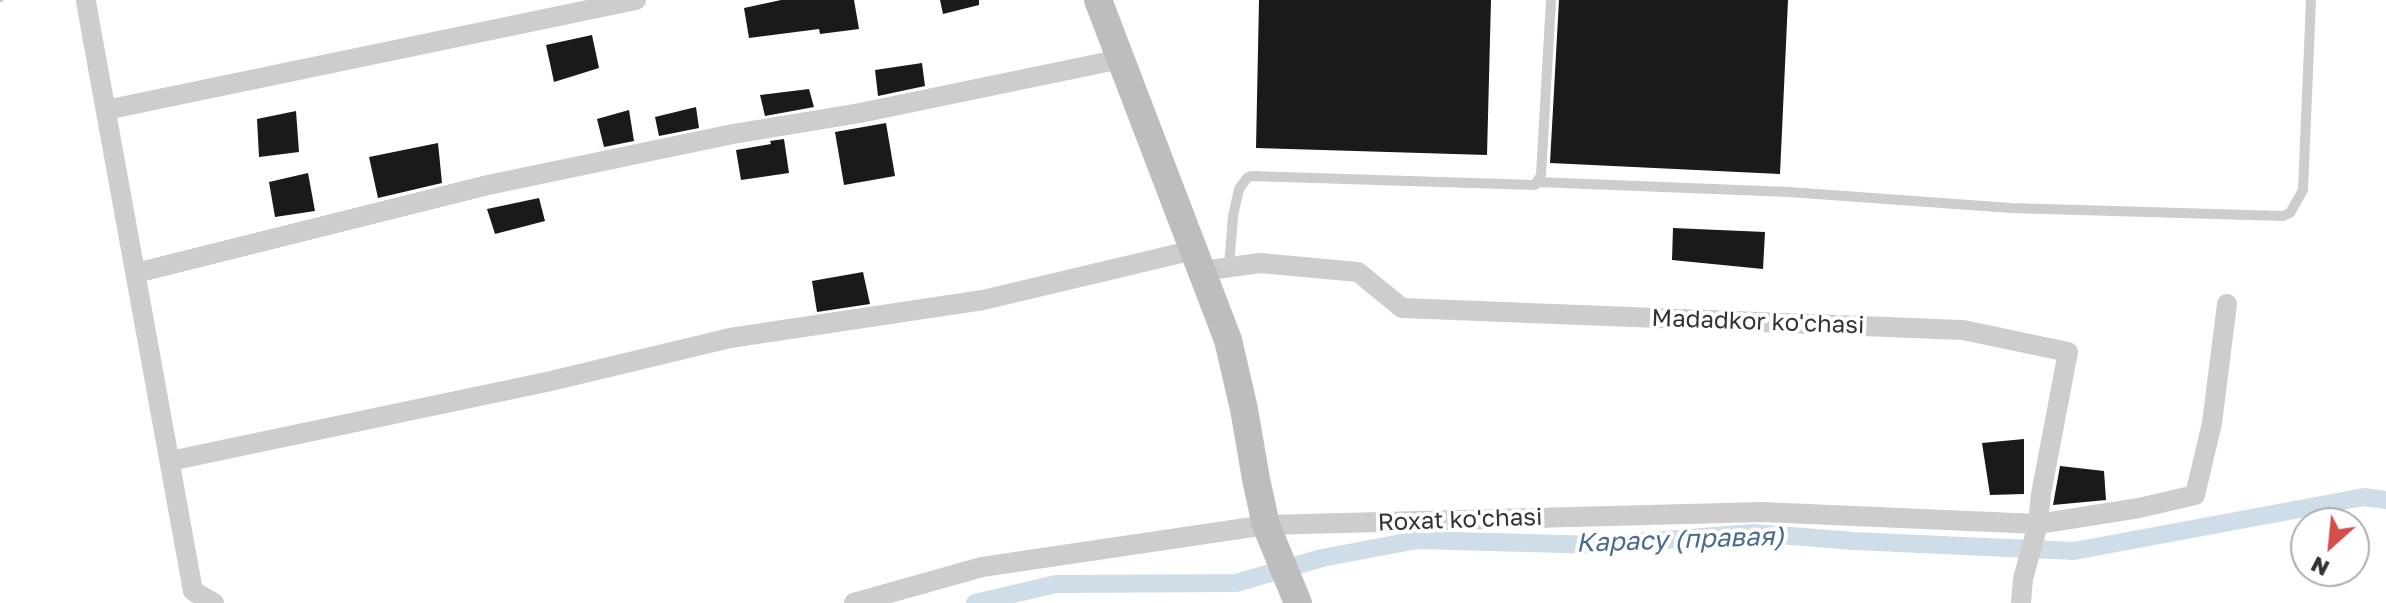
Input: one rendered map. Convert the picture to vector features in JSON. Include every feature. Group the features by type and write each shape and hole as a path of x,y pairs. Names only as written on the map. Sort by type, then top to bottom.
{"main road":[{"path":"1098,0 1209,262 1217,305 1237,375 1268,530 1298,603"}],"street":[{"path":"106,110 636,0"},
{"path":"86,2 193,591 214,603"},
{"path":"136,273 488,185 1121,59"},
{"path":"170,461 536,384 730,338 1209,262"},
{"name":"Madadkor ko'chasi","path":"1209,262 1260,263 1358,272 1402,308 1963,330 2068,352 2038,524 2023,579 2021,603"},
{"name":"Roxat ko'chasi","path":"854,603 982,567 1268,530 1762,512 2038,524 2139,508 2195,495 2212,423 2227,304"}],"lane":[{"path":"1209,262 1233,216 1239,189 1251,176 1535,185 1541,175 1551,0"},
{"path":"1537,182 1789,192 2011,208 2283,216 2290,213 2303,190 2311,0"}],"building":[{"path":"781,0 854,0 859,29 820,34 819,29 749,38 744,8"},
{"path":"940,0 979,0 979,5 943,14"},
{"path":"1259,0 1491,0 1487,155 1256,148"},
{"path":"1559,0 1788,0 1780,174 1550,163"},
{"path":"592,35 599,68 554,82 546,45"},
{"path":"922,63 925,86 878,96 875,70"},
{"path":"809,89 814,107 765,116 760,95"},
{"path":"696,107 699,128 659,136 655,117"},
{"path":"629,110 634,141 604,147 597,119"},
{"path":"296,111 299,152 259,157 257,119"},
{"path":"886,123 895,176 844,185 835,132"},
{"path":"784,139 789,173 741,180 736,150"},
{"path":"438,143 442,183 378,198 369,157"},
{"path":"308,173 315,211 275,217 269,182"},
{"path":"539,198 545,221 495,234 487,209"},
{"path":"1673,228 1765,232 1763,269 1672,260"},
{"path":"863,272 870,304 817,312 812,281"},
{"path":"2024,439 2024,494 1990,495 1982,443"},
{"path":"2060,466 2104,471 2106,500 2053,505"}],"waterway":[{"name":"Карасу (правая)","path":"975,603 1056,584 1236,583 1322,558 1417,540 1600,545 1753,533 2074,551 2364,497 2386,500"}]}
